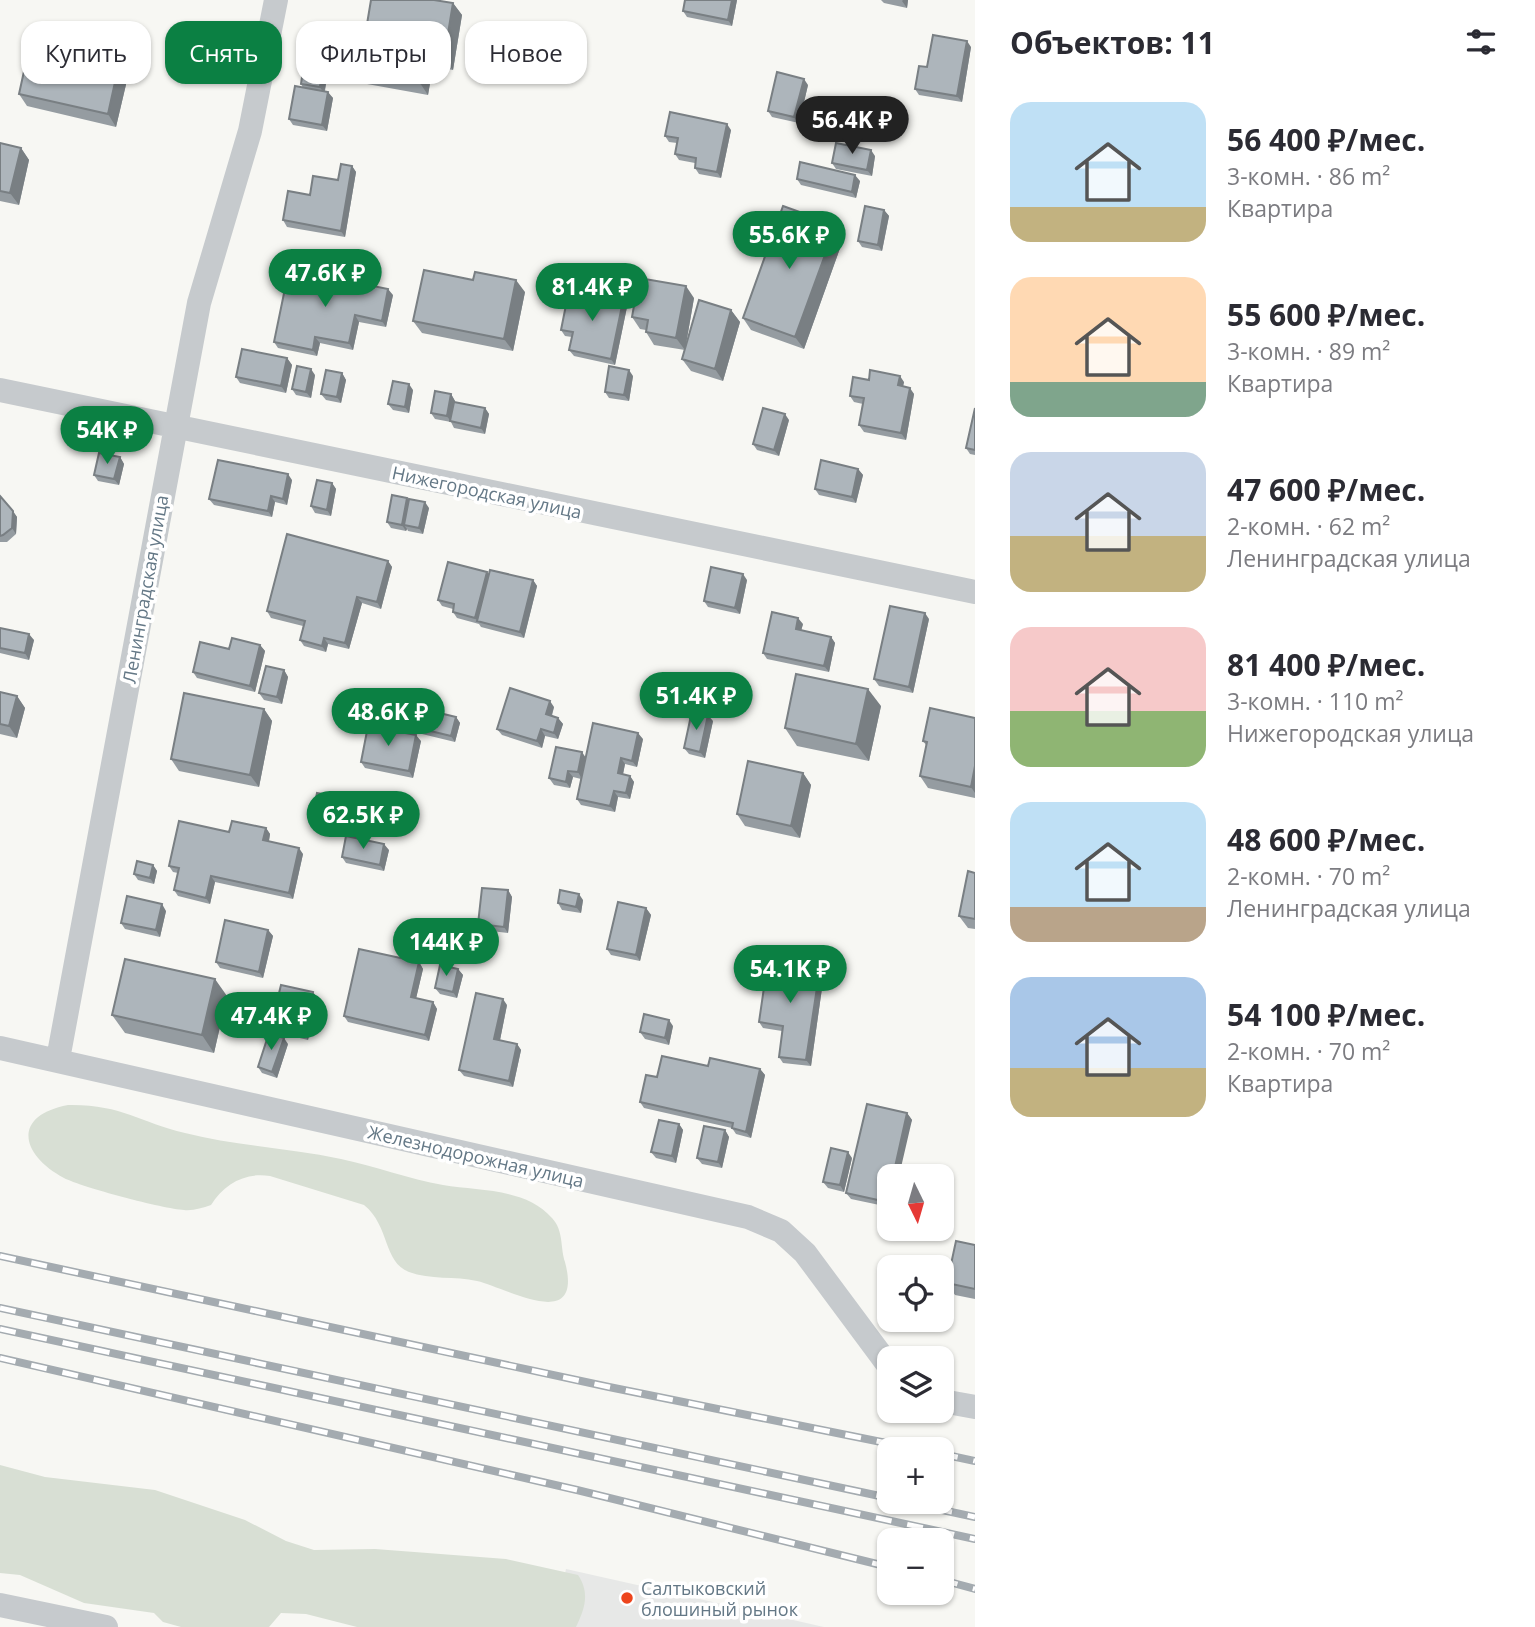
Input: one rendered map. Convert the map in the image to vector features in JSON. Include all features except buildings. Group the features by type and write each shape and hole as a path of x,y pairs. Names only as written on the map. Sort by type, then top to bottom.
{"street":[{"name":"Ленинградская улица","path":"58,1059 199,303 250,131 276,0"},
{"name":"Нижегородская улица","path":"0,390 975,593"},
{"name":"Железнодорожная улица","path":"0,1048 748,1217 781,1231 805,1252 877,1350"},
{"path":"954,1403 975,1407"},
{"path":"0,1605 106,1627"}],"shaded area":[{"path":"68,1105 102,1107 169,1129 204,1137 341,1159 443,1185 516,1196 541,1208 556,1223 568,1284 563,1296 553,1301 539,1301 477,1281 409,1272 395,1260 378,1223 364,1205 270,1176 252,1176 236,1181 222,1191 211,1205 187,1210 142,1202 73,1182 49,1169 38,1158 28,1137 30,1127 37,1118 50,1110"},
{"path":"0,1465 45,1477 155,1490 245,1520 286,1541 314,1550 375,1549 506,1559 578,1575 584,1588 584,1607 576,1627 357,1627 306,1614 281,1613 269,1627 181,1627 163,1622 154,1613 84,1603 20,1575 0,1573"},
{"name":"Салтыковский блошиный рынок","path":"566,1569 824,1627 553,1627"}],"railway":[{"path":"0,1256 609,1387 877,1441"},
{"path":"0,1308 877,1495"},
{"path":"0,1329 975,1539"},
{"path":"0,1358 577,1490 877,1564"},
{"path":"954,1457 975,1461"},
{"path":"954,1512 975,1517"},
{"path":"954,1583 975,1589"}],"place":[{"name":"Салтыковский блошиный рынок","path":"627,1598"}]}
